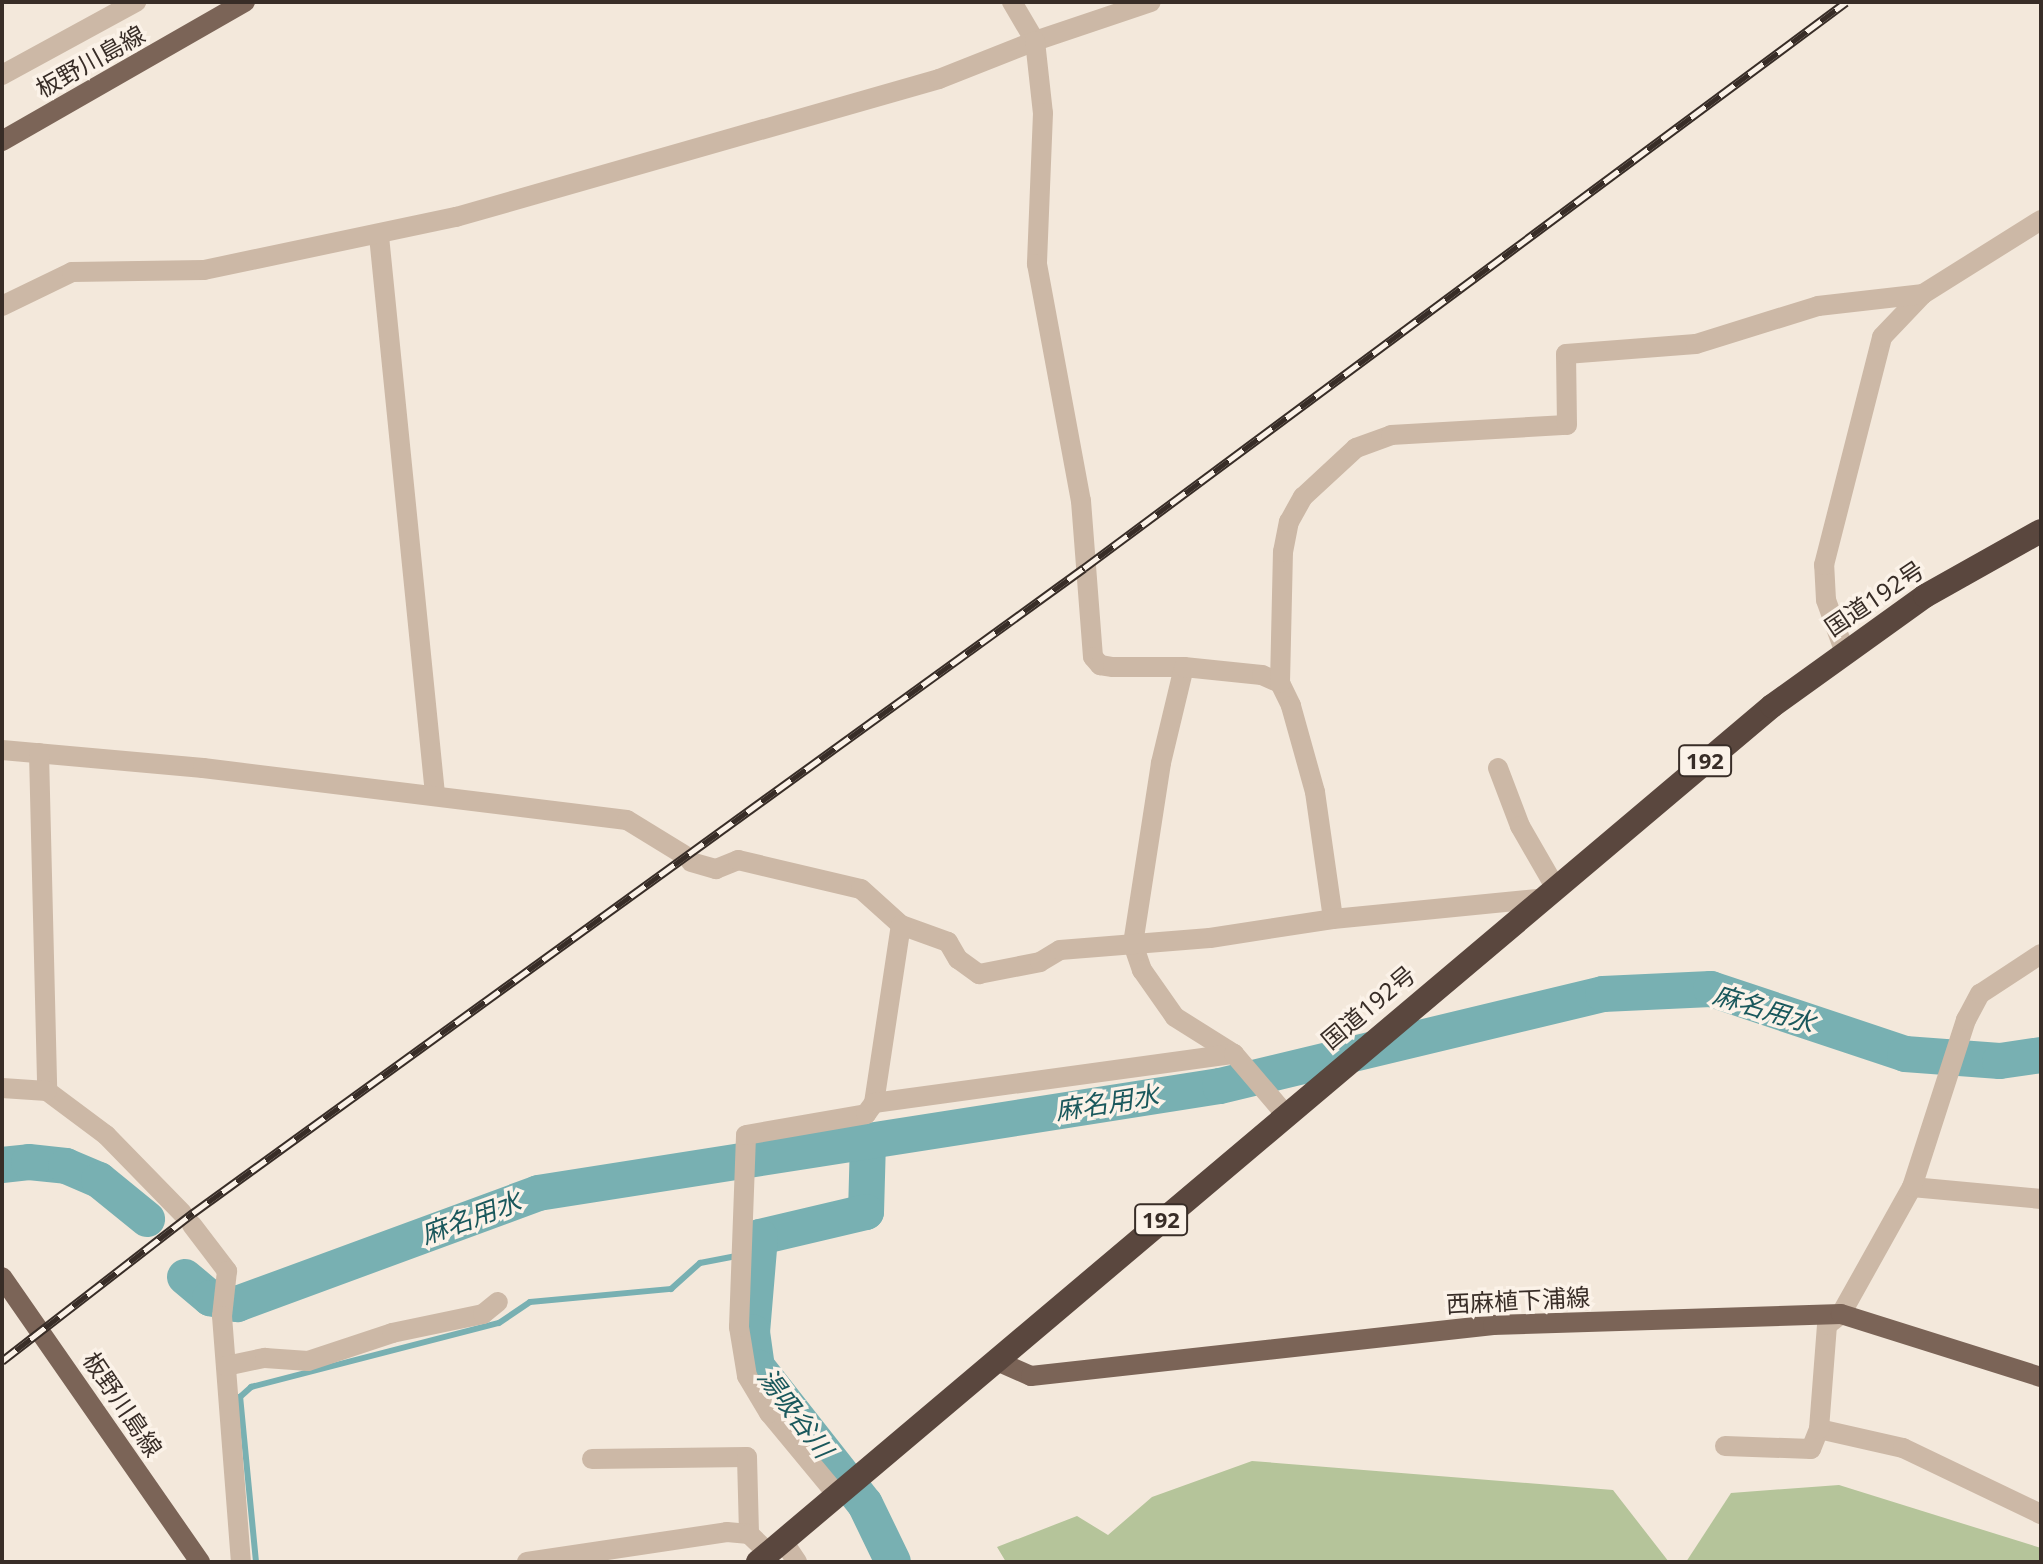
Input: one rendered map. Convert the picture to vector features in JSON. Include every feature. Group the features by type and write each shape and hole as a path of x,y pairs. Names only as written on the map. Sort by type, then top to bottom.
{"highway":[{"name":"国道192号","path":"770,1552 1546,892 1844,650 1925,596 2041,531"}],"main road":[{"name":"板野川島線","path":"2,141 245,2"},
{"name":"板野川島線","path":"2,1277 200,1562"},
{"name":"西麻植下浦線","path":"995,1360 1031,1376 1493,1325 1841,1314 2041,1377"}],"street":[{"path":"2,75 136,2"},
{"path":"1012,2 1035,41 1043,113 1037,264 1081,501 1093,657 1100,665 1113,667 1184,667 1262,675 1280,683"},
{"path":"2,306 72,272 204,270 379,236 654,163 924,83 1151,2"},
{"path":"1844,650 1826,600 1824,565 1882,337 1923,294 2041,220"},
{"path":"379,236 435,794"},
{"path":"1333,919 1315,792 1291,706 1280,683 1283,552 1289,522 1303,497 1356,448 1391,435 1567,425 1566,354 1696,344 1818,306 1923,294"},
{"path":"1184,667 1161,763 1133,944 1142,970 1175,1017 1238,1058 1285,1114"},
{"path":"2,750 435,794 627,820 688,858 716,869 738,860 861,889 901,925 948,942 958,959 979,974 1040,962 1060,950 1133,944 1546,892 1498,768"},
{"path":"39,753 47,1091"},
{"path":"846,1489 769,1413 747,1376 739,1327 746,1135 866,1114 874,1103 901,925"},
{"path":"1725,1446 1811,1449 1819,1429 1827,1325 1841,1314 1912,1187 1966,1020 1980,994 2041,954"},
{"path":"874,1103 1238,1058"},
{"path":"2,1088 47,1091 106,1135 187,1219 227,1271 222,1316 241,1562"},
{"path":"1912,1187 2041,1199"},
{"path":"226,1366 265,1358 308,1361 392,1333 483,1314 498,1302"},
{"path":"1819,1429 1903,1448 2041,1514"},
{"path":"592,1459 747,1457 749,1534"},
{"path":"527,1562 708,1533 749,1534 770,1552 797,1562"}],"green space":[{"path":"1252,1461 1613,1490 1669,1562 1006,1562 997,1547 1077,1516 1108,1535 1152,1497"},
{"path":"1839,1485 2041,1548 2041,1562 1686,1562 1731,1493"}],"waterway":[{"name":"麻名用水","path":"185,1277 210,1298 237,1304 538,1193 1220,1086 1603,994 1711,989 1905,1054 2000,1061 2041,1055"},
{"name":"湯吸谷川","path":"868,1141 866,1212 760,1237 752,1332 757,1367 865,1504 893,1562"},
{"name":"麻名用水","path":"2,1165 29,1162 66,1166 99,1180 147,1219"},
{"path":"256,1562 240,1397 251,1387 499,1323 530,1302 671,1289 700,1263 736,1256"}],"railway":[{"path":"2,1361 193,1213 1084,568 1846,2"}]}
